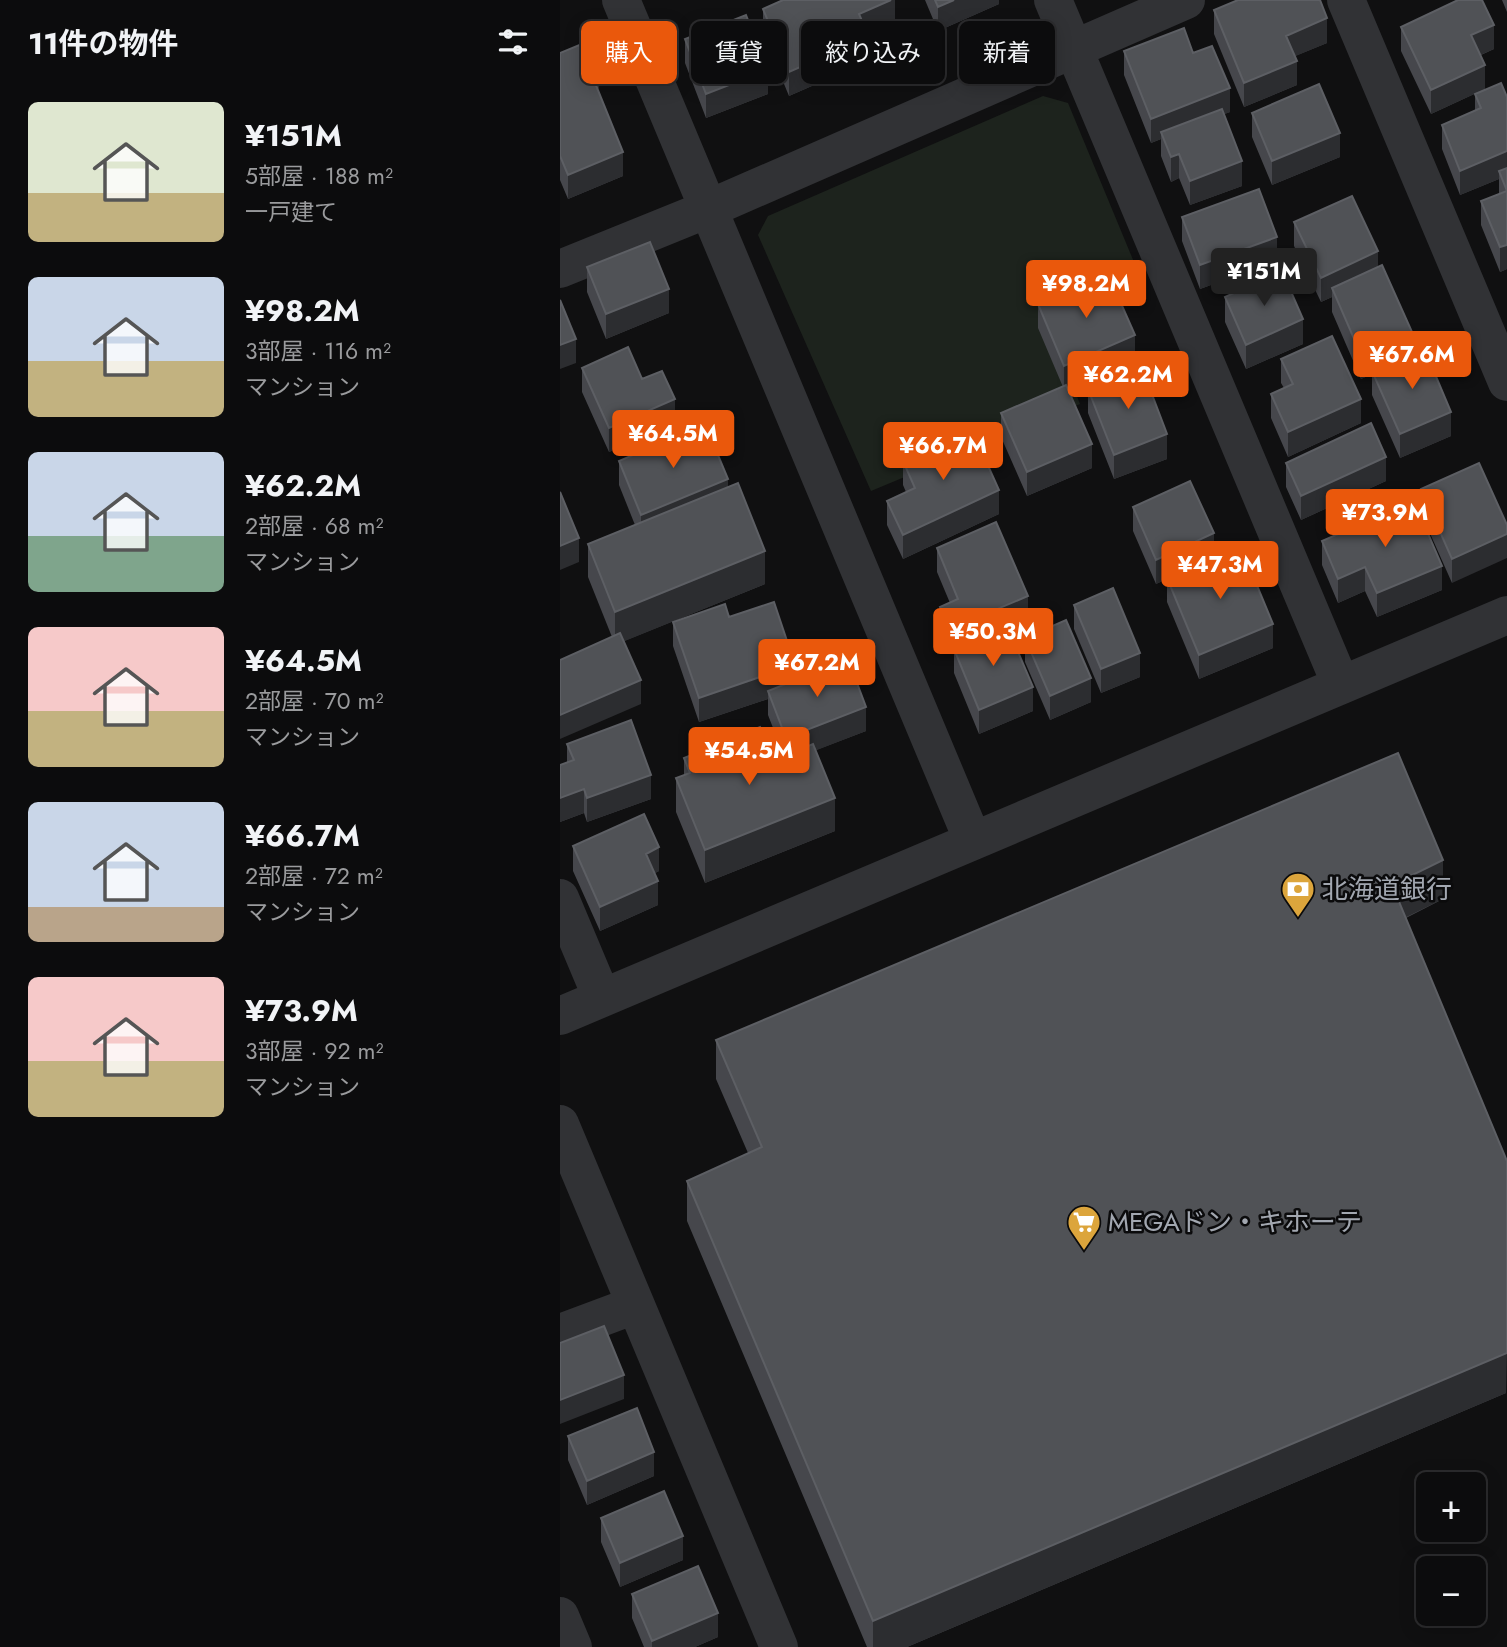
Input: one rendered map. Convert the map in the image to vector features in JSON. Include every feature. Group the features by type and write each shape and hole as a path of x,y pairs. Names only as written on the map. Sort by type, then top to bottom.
{"street":[{"path":"621,0 973,841"},
{"path":"1053,0 1341,685"},
{"path":"560,269 708,209 1186,0"},
{"path":"1346,0 1507,382"},
{"path":"560,1016 1507,615"},
{"path":"560,898 602,998"},
{"path":"560,1124 779,1647"},
{"path":"560,1334 635,1304"}],"shaded area":[{"path":"1043,96 1068,103 1141,279 1046,316 1080,404 871,491 758,235 768,216"}],"building":[{"path":"783,0 891,0 859,14 862,21 801,21 801,67 789,72 787,21 768,21 763,9"},
{"path":"935,0 954,0 938,7"},
{"path":"1238,0 1320,0 1327,18 1286,36 1297,61 1244,83 1214,10"},
{"path":"1458,0 1482,0 1494,25 1471,35 1485,65 1431,90 1401,27"},
{"path":"746,15 748,21 731,21"},
{"path":"1184,28 1193,53 1212,46 1230,88 1151,119 1124,51"},
{"path":"691,37 691,55 685,39"},
{"path":"581,44 581,84 595,84 623,152 568,175 560,156 560,53"},
{"path":"1501,83 1507,97 1507,151 1460,171 1442,125 1481,108 1475,94"},
{"path":"702,84 732,84 706,94"},
{"path":"1319,84 1340,133 1272,161 1252,113"},
{"path":"1222,109 1242,161 1190,181 1179,154 1171,157 1161,132"},
{"path":"1507,168 1507,191 1499,171"},
{"path":"1259,189 1277,237 1200,265 1182,217"},
{"path":"1507,191 1507,245 1500,247 1481,201"},
{"path":"1352,196 1378,251 1321,278 1294,222"},
{"path":"650,242 669,289 606,314 587,267"},
{"path":"1382,265 1412,332 1361,355 1332,288"},
{"path":"1282,271 1303,319 1246,345 1225,297"},
{"path":"1108,274 1135,335 1064,366 1038,304"},
{"path":"560,300 576,339 560,345"},
{"path":"1332,336 1361,399 1288,432 1271,394 1293,384 1281,359"},
{"path":"628,347 642,379 662,371 675,399 609,428 582,368"},
{"path":"1424,348 1451,412 1400,434 1372,371"},
{"path":"1142,368 1167,434 1114,455 1088,389"},
{"path":"1066,385 1092,444 1027,472 1001,413"},
{"path":"1371,423 1386,457 1301,496 1286,463"},
{"path":"705,424 728,479 641,515 619,461"},
{"path":"972,430 999,490 903,535 887,501 915,488 903,461"},
{"path":"1479,463 1507,525 1507,534 1452,559 1421,489"},
{"path":"1190,481 1214,533 1156,560 1133,507"},
{"path":"738,483 765,551 615,612 588,544"},
{"path":"560,492 579,538 560,546"},
{"path":"1414,501 1442,566 1377,593 1365,567 1338,579 1322,541"},
{"path":"996,522 1028,596 950,629 940,607 958,599 937,548"},
{"path":"1241,547 1273,624 1199,655 1167,578"},
{"path":"1113,588 1140,653 1101,669 1074,605"},
{"path":"774,602 795,665 699,698 673,622 725,604 729,617"},
{"path":"1066,620 1091,678 1050,696 1025,638"},
{"path":"1007,626 1033,687 979,710 954,649"},
{"path":"620,633 641,680 560,715 560,660"},
{"path":"848,659 866,707 786,738 768,691"},
{"path":"631,720 651,775 587,798 584,789 560,798 560,765 574,760 567,744"},
{"path":"760,727 774,760 813,744 835,798 705,850 676,778 690,773 684,758"},
{"path":"1398,753 1443,860 1392,885 1507,1161 1507,1353 873,1621 687,1181 762,1147 716,1040"},
{"path":"644,814 659,847 646,854 658,881 600,907 573,846"},
{"path":"604,1326 624,1375 560,1400 560,1343"},
{"path":"637,1408 654,1452 587,1481 568,1436"},
{"path":"664,1491 683,1536 620,1563 601,1518"},
{"path":"698,1566 718,1613 652,1641 632,1594"}],"place":[{"name":"北海道銀行","path":"1298,919"},
{"name":"MEGAドン・キホーテ","path":"1084,1252"}]}
